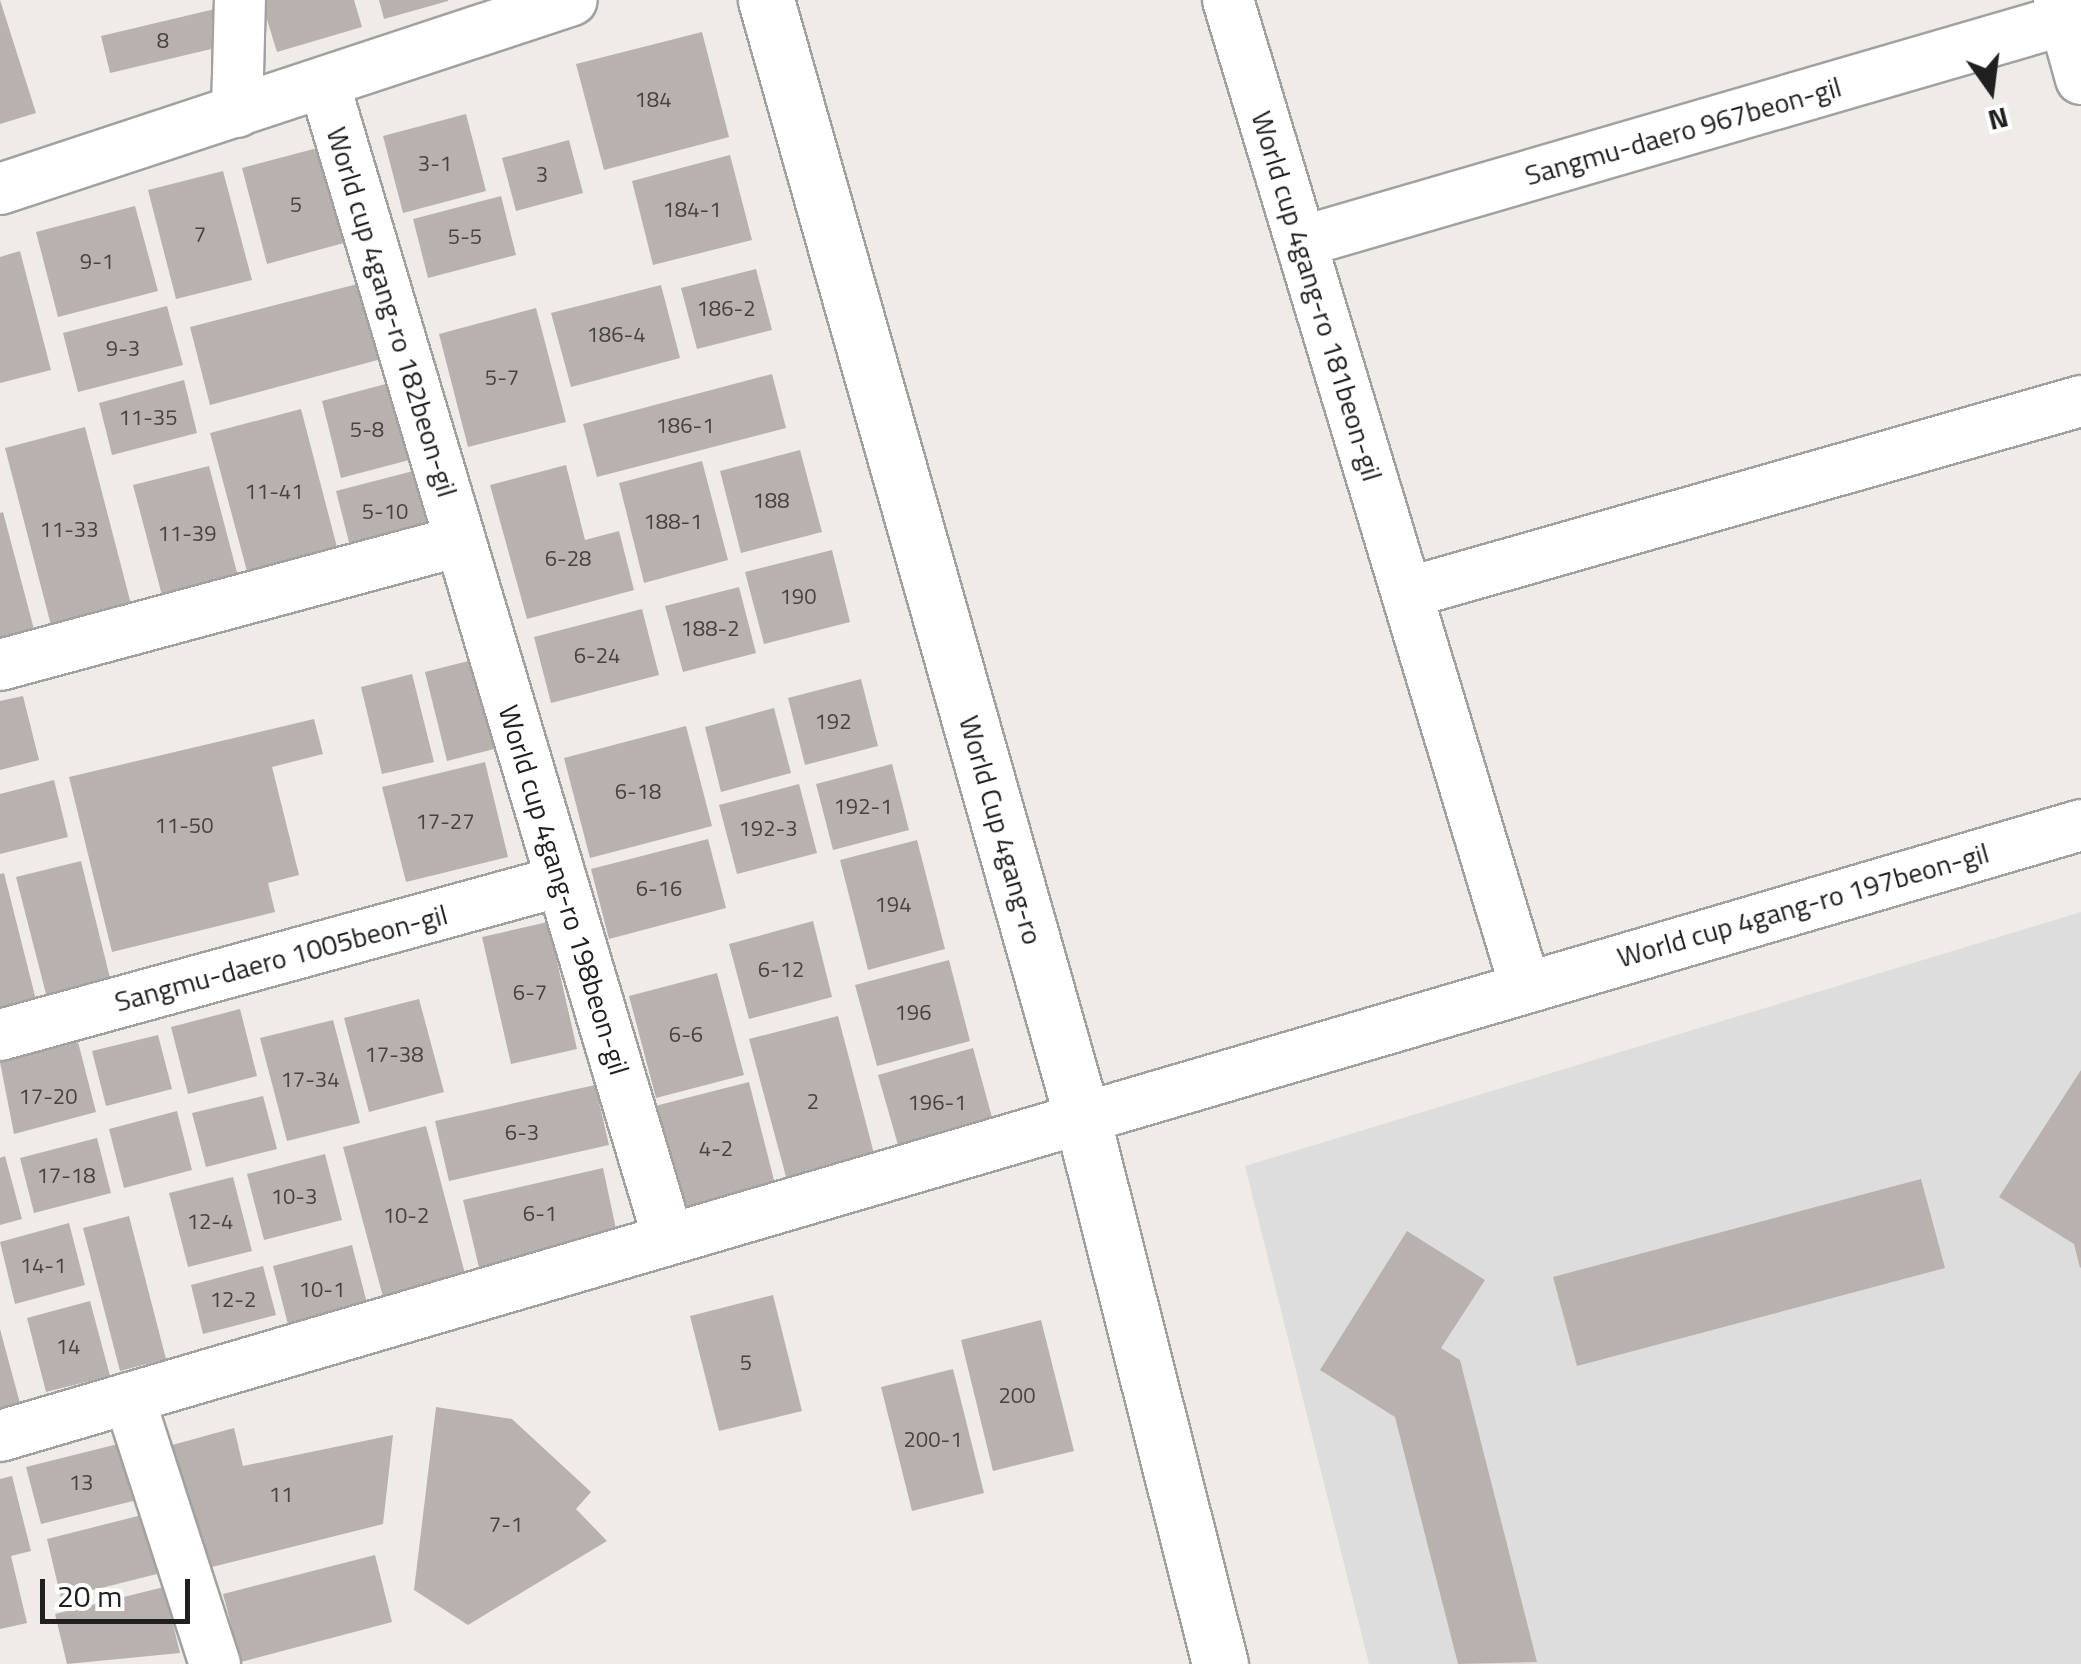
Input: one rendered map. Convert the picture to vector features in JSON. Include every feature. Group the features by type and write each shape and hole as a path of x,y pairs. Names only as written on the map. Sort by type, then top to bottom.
{"street":[{"path":"237,112 240,0"},
{"path":"0,189 572,0"},
{"name":"World Cup 4gang-ro","path":"766,0 1082,1117 1220,1664"},
{"name":"World cup 4gang-ro 181beon-gil","path":"1228,0 1406,592"},
{"name":"Sangmu-daero 967beon-gil","path":"1301,242 2068,12 2081,79"},
{"name":"World cup 4gang-ro 182beon-gil","path":"324,83 460,542"},
{"path":"1525,986 1406,592 2081,401"},
{"path":"0,666 460,542"},
{"name":"World cup 4gang-ro 198beon-gil","path":"460,542 668,1238"},
{"name":"World cup 4gang-ro 197beon-gil","path":"1082,1117 2081,824"},
{"name":"Sangmu-daero 1005beon-gil","path":"0,1035 561,881"},
{"path":"0,1436 1082,1117"},
{"path":"129,1398 215,1664"}],"shaded area":[{"path":"2081,912 2081,1664 1369,1664 1245,1166"}],"building":[{"path":"0,0 36,113 0,124"},
{"path":"261,0 354,0 362,27 277,52"},
{"path":"379,0 448,0 448,1 384,19"},
{"path":"215,9 224,46 110,73 101,36"},
{"path":"702,32 729,137 604,170 576,64"},
{"path":"466,114 486,191 403,213 383,136"},
{"path":"569,140 583,193 516,211 502,158"},
{"path":"325,146 351,241 267,264 242,168"},
{"path":"730,155 752,240 653,265 632,181"},
{"path":"223,171 252,280 176,299 148,190"},
{"path":"501,196 516,255 428,278 413,219"},
{"path":"135,206 158,291 58,317 36,232"},
{"path":"20,251 51,370 0,383 0,257"},
{"path":"756,269 772,330 697,349 681,288"},
{"path":"369,281 389,357 210,405 190,327"},
{"path":"661,285 680,358 571,387 551,313"},
{"path":"167,306 183,365 78,392 63,333"},
{"path":"536,308 566,422 468,447 439,334"},
{"path":"772,374 786,428 597,477 583,424"},
{"path":"184,380 197,433 112,455 99,403"},
{"path":"393,382 413,459 341,478 322,401"},
{"path":"301,409 338,551 248,575 210,433"},
{"path":"85,427 133,612 53,633 5,448"},
{"path":"800,450 822,532 741,553 720,471"},
{"path":"702,461 728,560 644,583 619,483"},
{"path":"566,465 585,540 619,531 634,590 527,619 490,485"},
{"path":"209,466 240,584 164,603 133,485"},
{"path":"417,470 433,532 352,554 336,491"},
{"path":"3,512 36,637 0,646 0,513"},
{"path":"832,550 850,622 764,644 745,572"},
{"path":"739,587 756,653 683,672 665,606"},
{"path":"642,609 659,675 551,703 534,637"},
{"path":"480,658 502,747 447,761 425,672"},
{"path":"412,674 434,762 382,774 361,687"},
{"path":"861,679 878,746 805,765 788,698"},
{"path":"23,696 39,760 0,770 0,701"},
{"path":"774,708 791,773 721,792 705,727"},
{"path":"314,719 323,754 272,767 299,875 268,883 275,912 112,952 69,777"},
{"path":"686,726 712,826 590,858 564,758"},
{"path":"485,762 508,857 406,882 382,787"},
{"path":"892,764 909,830 833,850 816,784"},
{"path":"54,780 68,837 0,854 0,794"},
{"path":"799,784 817,853 737,874 719,805"},
{"path":"708,839 726,908 609,939 591,869"},
{"path":"917,840 945,949 868,970 840,860"},
{"path":"81,861 110,978 46,994 16,877"},
{"path":"4,873 36,1000 0,1009 0,874"},
{"path":"813,921 832,997 749,1019 729,944"},
{"path":"548,922 577,1049 511,1064 482,937"},
{"path":"949,960 970,1041 877,1066 855,985"},
{"path":"717,973 744,1075 656,1098 629,996"},
{"path":"419,999 444,1092 369,1112 344,1018"},
{"path":"240,1009 257,1076 188,1094 171,1027"},
{"path":"838,1016 877,1165 789,1188 749,1039"},
{"path":"333,1020 360,1123 287,1141 260,1038"},
{"path":"158,1035 172,1089 106,1106 92,1051"},
{"path":"78,1042 96,1112 14,1134 0,1062"},
{"path":"973,1048 996,1132 902,1159 878,1075"},
{"path":"2081,1070 2080,1268 2074,1244 1999,1197"},
{"path":"749,1082 777,1192 684,1216 655,1106"},
{"path":"595,1085 609,1145 449,1181 435,1121"},
{"path":"263,1096 277,1149 206,1167 192,1113"},
{"path":"177,1111 192,1170 124,1188 109,1129"},
{"path":"426,1126 468,1285 386,1308 343,1147"},
{"path":"97,1138 111,1193 34,1213 20,1158"},
{"path":"325,1154 342,1220 264,1240 247,1174"},
{"path":"5,1156 22,1219 0,1225 0,1158"},
{"path":"603,1168 616,1229 604,1247 481,1276 463,1200"},
{"path":"233,1177 252,1251 188,1267 169,1193"},
{"path":"1921,1179 1945,1268 1577,1366 1553,1277"},
{"path":"129,1216 166,1359 120,1371 83,1228"},
{"path":"69,1223 85,1285 15,1304 0,1242"},
{"path":"1407,1231 1485,1280 1441,1348 1460,1360 1537,1662 1458,1664 1395,1417 1320,1370"},
{"path":"352,1245 370,1315 291,1336 273,1266"},
{"path":"263,1266 276,1315 203,1334 191,1285"},
{"path":"773,1295 802,1411 719,1431 690,1316"},
{"path":"90,1301 110,1376 46,1392 27,1318"},
{"path":"1041,1320 1074,1451 993,1471 961,1340"},
{"path":"0,1329 21,1407 0,1413"},
{"path":"953,1369 984,1493 912,1511 881,1387"},
{"path":"436,1407 512,1419 591,1492 576,1509 607,1541 468,1625 414,1590"},
{"path":"234,1428 243,1466 393,1435 383,1524 196,1571 165,1447"},
{"path":"122,1443 137,1500 41,1524 26,1467"},
{"path":"12,1476 31,1551 11,1556 27,1623 0,1629 0,1479"},
{"path":"142,1515 157,1574 61,1598 47,1539"},
{"path":"375,1555 392,1622 241,1662 223,1594"},
{"path":"164,1587 180,1653 67,1664 55,1614"}]}
